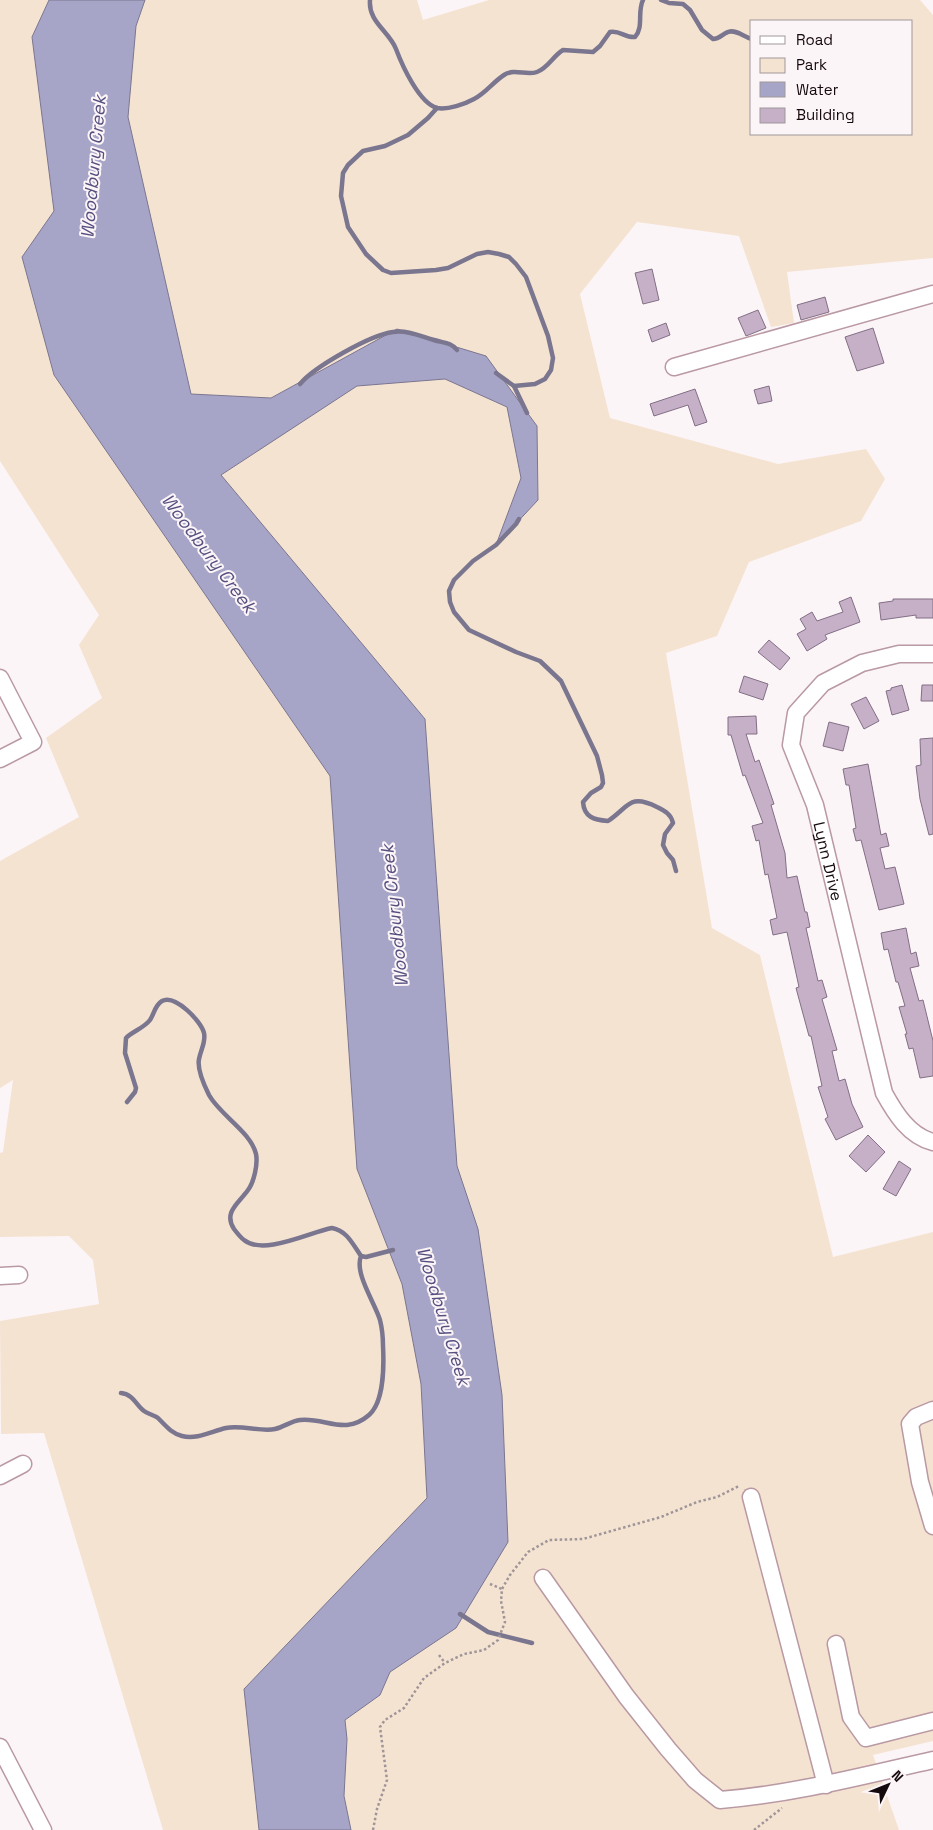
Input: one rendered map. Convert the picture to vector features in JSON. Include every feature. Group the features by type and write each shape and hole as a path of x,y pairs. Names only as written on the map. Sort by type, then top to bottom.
{"street":[{"path":"674,368 933,294"},
{"name":"Lynn Drive","path":"933,654 899,654 862,663 823,683 796,713 791,746 816,805 884,1093 898,1118 924,1140 933,1142"},
{"path":"0,678 33,742 0,759"},
{"path":"0,1276 19,1276"},
{"path":"933,1410 916,1417 910,1424 920,1482 933,1526"},
{"path":"0,1476 23,1464"},
{"path":"751,1497 826,1785"},
{"path":"544,1578 626,1696 668,1749 695,1780 720,1800 826,1785 933,1760"},
{"path":"836,1644 851,1717 866,1738 933,1721"},
{"path":"0,1747 43,1830"}],"path":[{"path":"373,1830 386,1780 380,1727 385,1720 404,1708 424,1678 445,1663 464,1654 484,1650 498,1640 505,1622 502,1589 510,1574 528,1552 550,1540 583,1539 661,1517 697,1502 717,1497 746,1483 751,1497"},
{"path":"490,1584 502,1589"},
{"path":"439,1654 445,1663"}],"green space":[{"path":"0,0 49,0 32,37 54,211 22,257 54,375 330,776 357,1169 402,1284 421,1384 427,1499 244,1689 259,1830 163,1830 44,1433 1,1434 0,1321 99,1304 93,1260 69,1236 0,1237 0,1153 3,1152 13,1080 0,1088 0,861 79,817 46,738 102,698 79,645 99,615 0,461"},
{"path":"145,0 417,0 423,20 489,0 920,0 933,15 933,258 787,272 794,323 771,327 739,236 637,222 580,294 610,418 778,464 866,449 885,479 861,521 749,562 717,636 666,653 712,928 760,955 833,1257 933,1232 933,1741 873,1755 899,1830 351,1830 344,1796 347,1739 345,1720 380,1695 390,1672 456,1628 478,1229 457,1166 425,719 220,475 357,386 445,379 507,407 521,478 497,544 538,500 537,426 397,329 271,398 191,394 128,117 136,26"}],"water":[{"name":"Woodbury Creek","path":"49,0 145,0 136,26 128,117 191,394 271,398 397,329 486,356 537,426 538,500 496,545 521,478 507,407 445,379 357,386 221,475 425,719 457,1166 478,1229 502,1395 508,1542 456,1628 390,1672 380,1695 345,1720 347,1739 344,1796 351,1830 259,1830 244,1689 427,1498 421,1384 402,1284 357,1169 330,776 54,375 22,257 54,211 32,37"}],"building":[{"path":"652,269 659,300 643,304 635,273"},
{"path":"825,297 829,312 801,320 797,305"},
{"path":"758,310 766,328 746,336 738,318"},
{"path":"666,323 670,335 652,342 648,330"},
{"path":"873,328 884,363 857,371 845,337"},
{"path":"769,386 772,401 758,404 754,390"},
{"path":"695,389 707,422 695,426 688,405 654,416 650,404"},
{"path":"851,597 860,622 825,635 827,639 807,651 797,634 806,629 800,619 812,612 817,621 843,612 839,602"},
{"path":"893,599 933,599 933,618 916,618 916,615 881,620 879,603 893,601"},
{"path":"769,640 790,658 780,670 758,652"},
{"path":"744,676 768,684 763,700 739,692"},
{"path":"902,685 909,710 892,715 886,691"},
{"path":"922,685 933,685 933,701 921,701"},
{"path":"866,697 879,721 864,729 851,704"},
{"path":"756,716 757,734 746,734 755,762 759,760 774,804 771,805 785,853 787,878 797,876 805,912 807,912 810,927 806,928 818,981 822,980 827,997 822,999 837,1050 832,1051 839,1081 845,1079 852,1104 863,1127 836,1140 825,1119 828,1117 818,1087 822,1086 811,1036 809,1036 796,988 799,987 787,932 773,935 770,920 777,918 768,874 765,875 759,840 756,841 752,826 763,823 745,775 743,776 731,735 728,735 728,717"},
{"path":"829,722 849,727 843,751 823,746"},
{"path":"933,738 933,834 929,835 920,799 916,766 921,765 920,739"},
{"path":"868,764 881,835 886,833 889,846 880,848 885,869 895,867 904,904 879,910 861,840 856,841 853,829 856,828 849,785 846,785 843,769"},
{"path":"906,928 911,954 916,952 919,966 910,968 919,1001 923,1000 933,1041 933,1076 920,1078 913,1048 909,1049 905,1034 907,1034 899,1007 905,1006 898,982 896,982 888,949 884,950 881,933"},
{"path":"868,1135 885,1152 866,1172 849,1156"},
{"path":"899,1161 911,1169 896,1196 883,1189"}],"waterway":[{"path":"370,0 372,14 393,43 418,91 430,105 437,108 446,108 466,103 482,94 508,73 537,72 563,50 593,52 610,32 635,37 639,29 640,9 643,0"},
{"path":"661,0 669,3 683,4 690,10 702,30 713,39 731,31 750,38"},
{"path":"437,108 408,135 385,146 363,151 348,165 343,173 341,196 348,227 366,254 383,270 391,273 448,268 477,254 488,252 509,257 526,277 548,336 553,358 551,370 545,379 535,384 514,386"},
{"path":"300,384 317,369 343,353 383,334 393,332 414,334 449,344 457,350"},
{"path":"496,373 514,386 527,413"},
{"path":"519,519 496,545 473,561 454,580 449,591 450,602 454,612 469,630 540,661 561,681 597,756 602,775 603,783 601,787 591,793 583,802 585,811 594,819 608,821 630,804 640,801 665,811 671,817 673,823 665,834 663,845 673,860 676,871"},
{"path":"121,1393 129,1395 144,1411 158,1418 178,1435 188,1437 232,1427 264,1430 275,1429 300,1420 343,1425 352,1424 369,1415 374,1409 382,1383 383,1363 383,1336 380,1320 360,1271 361,1256 352,1242 342,1232 332,1228 287,1242 263,1245 253,1244 244,1240 234,1229 230,1218 231,1213 248,1190 254,1178 256,1154 248,1138 220,1110 209,1095 199,1067 204,1033 193,1016 174,1001 162,1001 156,1007 148,1023 126,1038 125,1053 136,1088 127,1102"},
{"path":"361,1256 366,1257 393,1250"},
{"path":"460,1614 488,1632 532,1643"}]}
